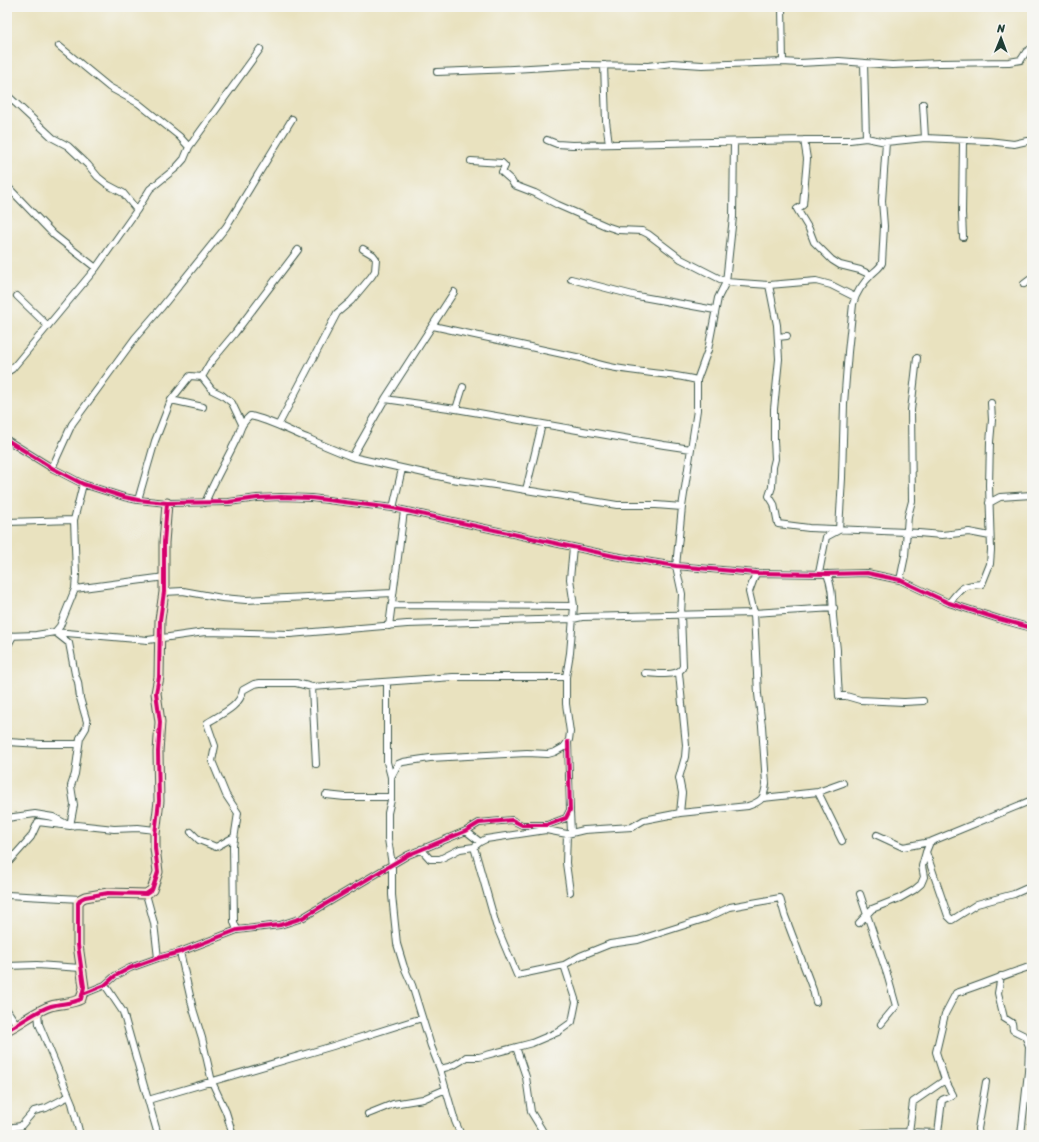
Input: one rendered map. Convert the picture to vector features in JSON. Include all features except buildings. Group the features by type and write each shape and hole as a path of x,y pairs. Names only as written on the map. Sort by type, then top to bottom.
{"street":[{"path":"782,7 783,62"},
{"path":"59,46 109,87 138,103 178,136 188,147"},
{"path":"436,72 512,70 582,64 648,66 672,63 799,63 839,61 892,65 1008,62 1021,60 1026,52 1032,48"},
{"path":"7,372 12,369 96,268 150,189 184,159 188,147 260,49"},
{"path":"864,63 866,138"},
{"path":"604,65 606,121 609,144"},
{"path":"7,95 52,138 68,146 98,177 108,185 123,193 137,210"},
{"path":"922,104 925,138"},
{"path":"52,468 72,424 135,338 226,227 292,119"},
{"path":"547,140 556,144 572,145 850,140 866,138 886,142 925,138 1014,144 1032,141"},
{"path":"804,140 807,159 804,205 797,209 809,229 814,242 832,260 840,265 860,270 871,275"},
{"path":"963,140 963,237"},
{"path":"680,813 682,793 679,778 685,757 686,746 679,673 683,666 681,615 682,594 676,566 682,507 697,410 697,380 708,350 718,298 726,282 733,217 734,142"},
{"path":"839,530 844,396 848,352 855,297 871,275 881,267 883,258 884,226 882,201 886,142"},
{"path":"471,161 502,163 504,166 502,172 514,185 535,193 606,226 618,230 642,231 682,259 726,282 769,285 816,281 830,285 855,297"},
{"path":"7,186 54,235 96,268"},
{"path":"278,424 338,313 358,293 375,271 376,260 373,255 363,249"},
{"path":"202,377 210,363 235,333 298,250"},
{"path":"1024,284 1032,278"},
{"path":"571,279 637,296 715,310"},
{"path":"769,285 778,337 780,359 774,409 775,459 772,487 768,496 774,504 778,524 809,528 942,535 969,532 990,536"},
{"path":"352,457 385,399 454,292"},
{"path":"17,296 48,326"},
{"path":"433,326 581,358 595,364 697,380"},
{"path":"778,337 787,336"},
{"path":"900,580 906,532 912,501 910,471 911,410 917,358"},
{"path":"138,500 155,441 172,400 190,376 202,377 212,390 222,395 232,403 242,424"},
{"path":"456,409 463,387"},
{"path":"385,399 456,409 664,446 691,449"},
{"path":"172,400 203,407"},
{"path":"949,603 960,590 966,586 982,584 990,564 989,465 992,420 991,403"},
{"path":"206,503 242,424 250,416 266,420 273,424 278,424 352,457 402,469 451,479 617,505 682,507"},
{"path":"526,490 542,424"},
{"path":"7,440 52,468 83,484 138,500 167,503 206,503 265,498 311,498 404,510 572,547 676,566 756,573 867,573 900,580 949,603 1032,628"},
{"path":"393,508 402,469"},
{"path":"55,632 60,626 75,589 76,574 74,520 83,484"},
{"path":"989,503 1000,497 1032,495"},
{"path":"7,895 80,899 108,893 146,894 152,890 158,872 155,848 155,830 159,801 158,752 160,722 156,693 159,677 160,620 165,577 164,544 167,503"},
{"path":"389,626 404,510"},
{"path":"7,522 74,520"},
{"path":"819,573 826,537 839,530"},
{"path":"570,892 566,863 570,810 568,742 570,732 566,704 566,677 574,606 570,579 572,547"},
{"path":"421,849 430,859 440,859 460,849 474,847 486,839 546,830 569,833 584,830 632,827 644,820 680,813 748,806 757,803 765,794 766,784 758,694 754,613 749,592 756,573"},
{"path":"826,574 831,585 834,608 833,615 839,696 846,696 860,700 904,702 923,700"},
{"path":"75,589 165,577"},
{"path":"164,592 183,591 222,598 246,600 393,593"},
{"path":"392,605 574,606"},
{"path":"7,647 10,636 55,632 148,640 205,632 290,634 389,626 573,619 582,617 754,613 834,608"},
{"path":"55,632 69,643 80,698 87,722 86,728 80,738 75,774 71,786 74,805 70,826"},
{"path":"645,673 679,673"},
{"path":"237,930 234,922 233,846 238,813 226,795 212,761 215,746 207,723 237,704 242,697 243,690 254,684 296,683 312,687 453,677 566,677"},
{"path":"387,682 387,762 391,777 391,797 388,813 388,839 392,865 392,895 396,944 412,985 431,1046 440,1069 455,1121 461,1135"},
{"path":"312,687 316,764"},
{"path":"7,742 79,744"},
{"path":"391,777 398,764 403,762 430,758 527,753 548,754 564,747 568,742"},
{"path":"763,798 818,792 843,783"},
{"path":"818,792 842,841"},
{"path":"326,795 345,797 391,797"},
{"path":"877,835 903,847 930,842 1032,800"},
{"path":"83,994 105,985 115,976 130,968 180,952 237,930 280,925 302,918 421,849 466,831 479,823 512,820 522,825 547,826 566,818 570,810"},
{"path":"7,818 35,814 53,817 70,826"},
{"path":"7,864 31,837 38,822 70,826 77,825 114,829 138,828 155,830"},
{"path":"466,831 480,842"},
{"path":"191,832 199,840 216,847 234,836"},
{"path":"859,923 872,909 900,898 921,884 924,877 922,866 930,842"},
{"path":"474,847 496,925 517,975 564,965 580,956 610,944 638,940 707,918 730,907 780,898 816,1002"},
{"path":"926,852 948,916 952,920 977,904 1014,894 1032,886"},
{"path":"146,894 154,923 158,958"},
{"path":"860,894 887,974 896,1006 881,1024"},
{"path":"7,1030 51,1006 76,1002 81,999 84,987 78,945 78,904 80,899"},
{"path":"180,952 212,1082 226,1112 233,1135"},
{"path":"7,966 37,965 81,968"},
{"path":"440,1069 452,1066 466,1057 479,1057 532,1043 558,1032 572,1022 576,1002 564,965"},
{"path":"863,1135 862,1133 909,1132 940,1134 942,1100 953,1095 945,1080 936,1052 946,1014 956,993 985,984 1001,976 1032,966"},
{"path":"1001,976 998,993 1004,1018 1012,1023 1013,1030 1025,1036 1029,1046 1028,1072 1021,1135"},
{"path":"105,985 123,1012 158,1135"},
{"path":"7,1010 17,1025"},
{"path":"38,1012 39,1024 72,1102 80,1135"},
{"path":"148,1100 422,1018"},
{"path":"27,1020 39,1024"},
{"path":"516,1047 526,1077 531,1112 542,1130 543,1135"},
{"path":"909,1132 913,1102 945,1080"},
{"path":"979,1135 978,1129 986,1082"},
{"path":"368,1114 393,1104 424,1098 446,1089"},
{"path":"7,1128 21,1126 34,1111 46,1108 69,1096"}],"cycle path":[{"path":"7,440 52,468 83,484 138,500 167,503 229,502 257,498 281,497 311,498 393,508 614,556 676,566 756,573 867,573 900,580 949,603 1032,628"},
{"path":"7,1030 46,1008 81,999 84,987 78,945 78,903 81,899 108,893 146,894 152,890 158,872 155,834 159,801 158,752 160,722 156,693 159,677 160,620 164,592 164,543 167,503"},
{"path":"83,994 105,985 115,976 130,968 180,952 237,930 280,925 302,918 408,855 466,831 479,823 512,820 522,825 547,825 566,818 570,810 568,742"}]}
